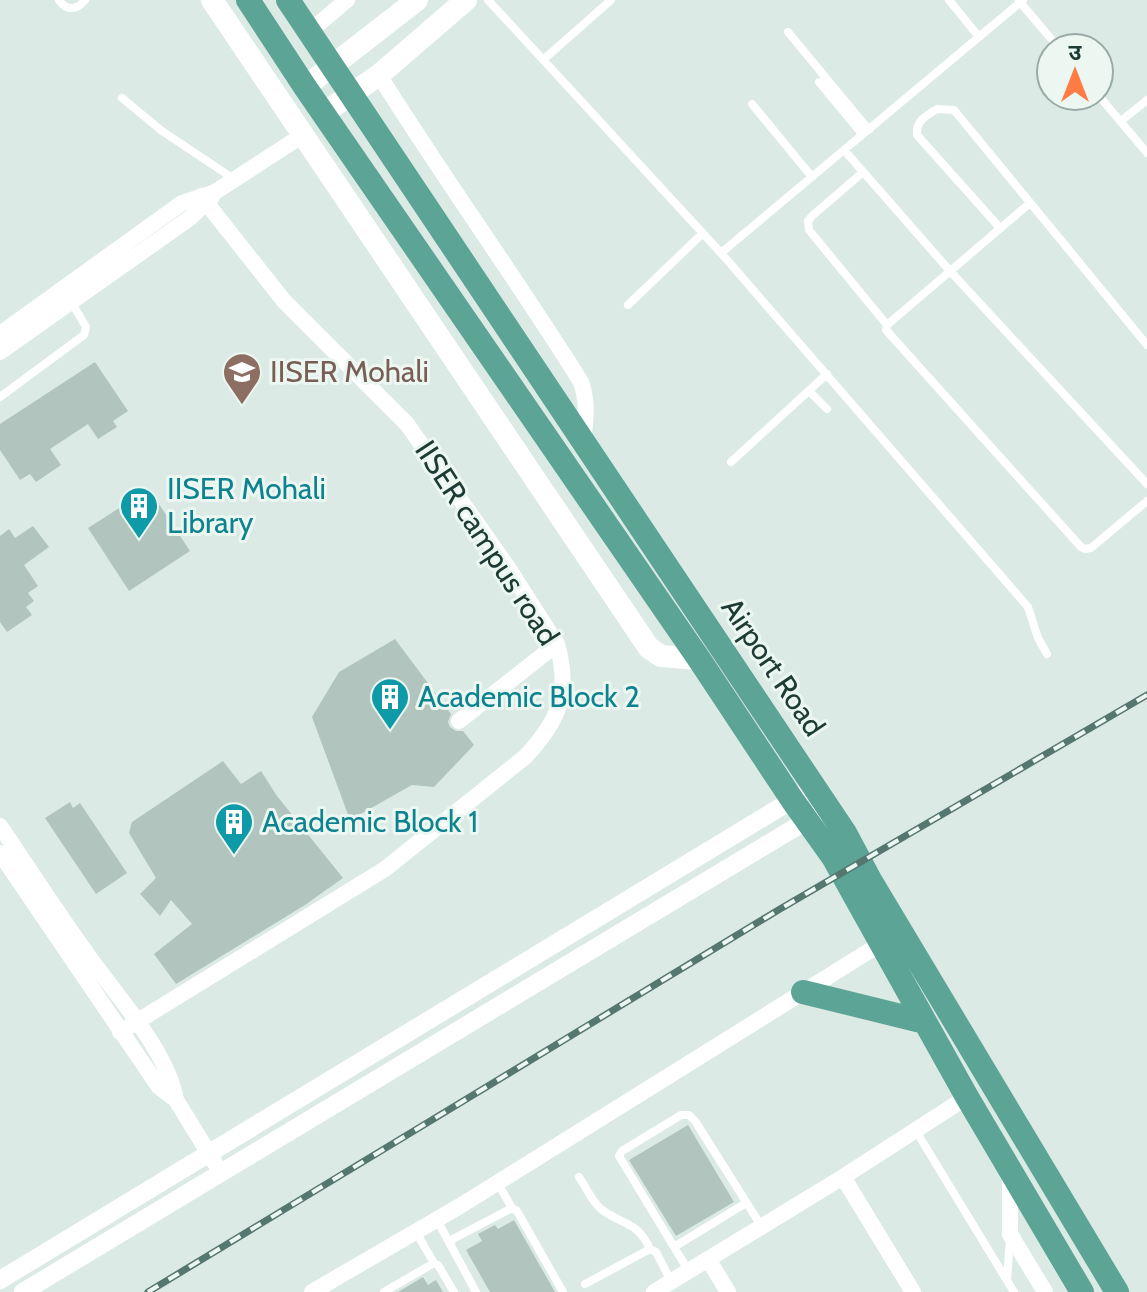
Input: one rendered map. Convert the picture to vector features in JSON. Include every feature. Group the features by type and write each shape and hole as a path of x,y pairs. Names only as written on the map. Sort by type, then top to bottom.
{"main road":[{"path":"212,0 649,648 661,656 699,659"},
{"path":"248,0 699,659 810,810 967,1097 1082,1292"},
{"name":"Airport Road","path":"288,0 814,786 810,810 1117,1292"},
{"path":"305,87 417,0"},
{"path":"324,113 379,75 466,0"},
{"path":"803,992 925,1022"}],"street":[{"path":"309,32 347,0"},
{"path":"379,75 517,280 581,382 587,407 583,440"},
{"path":"0,352 72,303 208,197 303,135"},
{"path":"0,334 182,203 208,197"},
{"name":"IISER campus road","path":"120,1032 385,869 525,757 556,717 564,691 563,665 557,644 407,424 284,301 208,197"},
{"path":"459,721 557,644"},
{"path":"0,1280 210,1154 810,810"},
{"path":"23,1292 810,810"},
{"path":"0,826 137,1022 173,1082 176,1100"},
{"path":"0,853 159,1087 176,1100 221,1173"},
{"path":"312,1292 497,1182 882,943"},
{"path":"654,1292 967,1097"},
{"path":"1010,1172 1010,1234 1045,1292"},
{"path":"843,1177 913,1292"},
{"path":"708,1259 728,1292"}],"lane":[{"path":"59,0 72,8 85,0"},
{"path":"488,0 721,253 1028,607 1047,654"},
{"path":"543,60 611,0"},
{"path":"949,0 979,37"},
{"path":"721,253 1021,1 1046,32"},
{"path":"788,32 865,132"},
{"path":"819,82 865,132"},
{"path":"122,98 162,131 234,179"},
{"path":"1121,121 1147,100"},
{"path":"752,104 812,177"},
{"path":"1000,228 917,135 921,120 937,109 954,110 1147,345"},
{"path":"1113,112 1147,153"},
{"path":"844,150 950,271 1147,484"},
{"path":"862,173 812,216 808,221 809,230 887,325 889,336 1081,547 1091,548 1147,501"},
{"path":"887,325 1030,203"},
{"path":"628,305 703,233"},
{"path":"0,397 84,335 86,327 72,303"},
{"path":"731,462 827,374"},
{"path":"809,391 827,409"},
{"path":"689,1271 619,1156 622,1151 681,1115 689,1115 762,1227"},
{"path":"916,1130 1014,1292"},
{"path":"579,1177 600,1209 643,1234 671,1281"},
{"path":"497,1182 563,1292"},
{"path":"674,1247 746,1203"},
{"path":"450,1244 453,1239 512,1208"},
{"path":"436,1219 476,1292"},
{"path":"416,1231 454,1292"},
{"path":"1007,1280 1010,1234"},
{"path":"585,1284 650,1249"},
{"path":"384,1292 434,1263"}],"building":[{"path":"95,362 128,411 113,421 117,427 98,439 88,424 50,449 61,465 36,482 30,474 20,480 0,450 0,424"},
{"name":"IISER Mohali Library","path":"149,489 190,551 129,591 88,528"},
{"path":"33,526 49,547 24,565 38,586 28,593 34,601 26,607 32,615 7,632 0,622 0,536 9,529 15,538"},
{"name":"Academic Block 2","path":"395,639 451,714 450,727 463,731 474,745 434,787 412,785 350,820 312,717 339,672"},
{"name":"Academic Block 1","path":"223,761 241,784 261,771 277,796 343,878 305,905 176,984 154,954 192,924 171,900 160,916 140,894 156,878 129,833 132,822"},
{"path":"70,802 73,808 80,803 127,873 96,894 45,818"},
{"path":"688,1125 734,1202 676,1236 629,1160"},
{"path":"514,1220 555,1292 490,1292 466,1250 482,1241 478,1234 495,1225 498,1229"},
{"path":"423,1277 428,1285 436,1280 443,1292 398,1292"}],"railway":[{"path":"148,1292 780,909 1147,695"}],"place":[{"name":"IISER Mohali","path":"242,406"},
{"name":"IISER Mohali Library","path":"139,540"},
{"name":"Academic Block 2","path":"390,731"},
{"name":"Academic Block 1","path":"234,856"}]}
